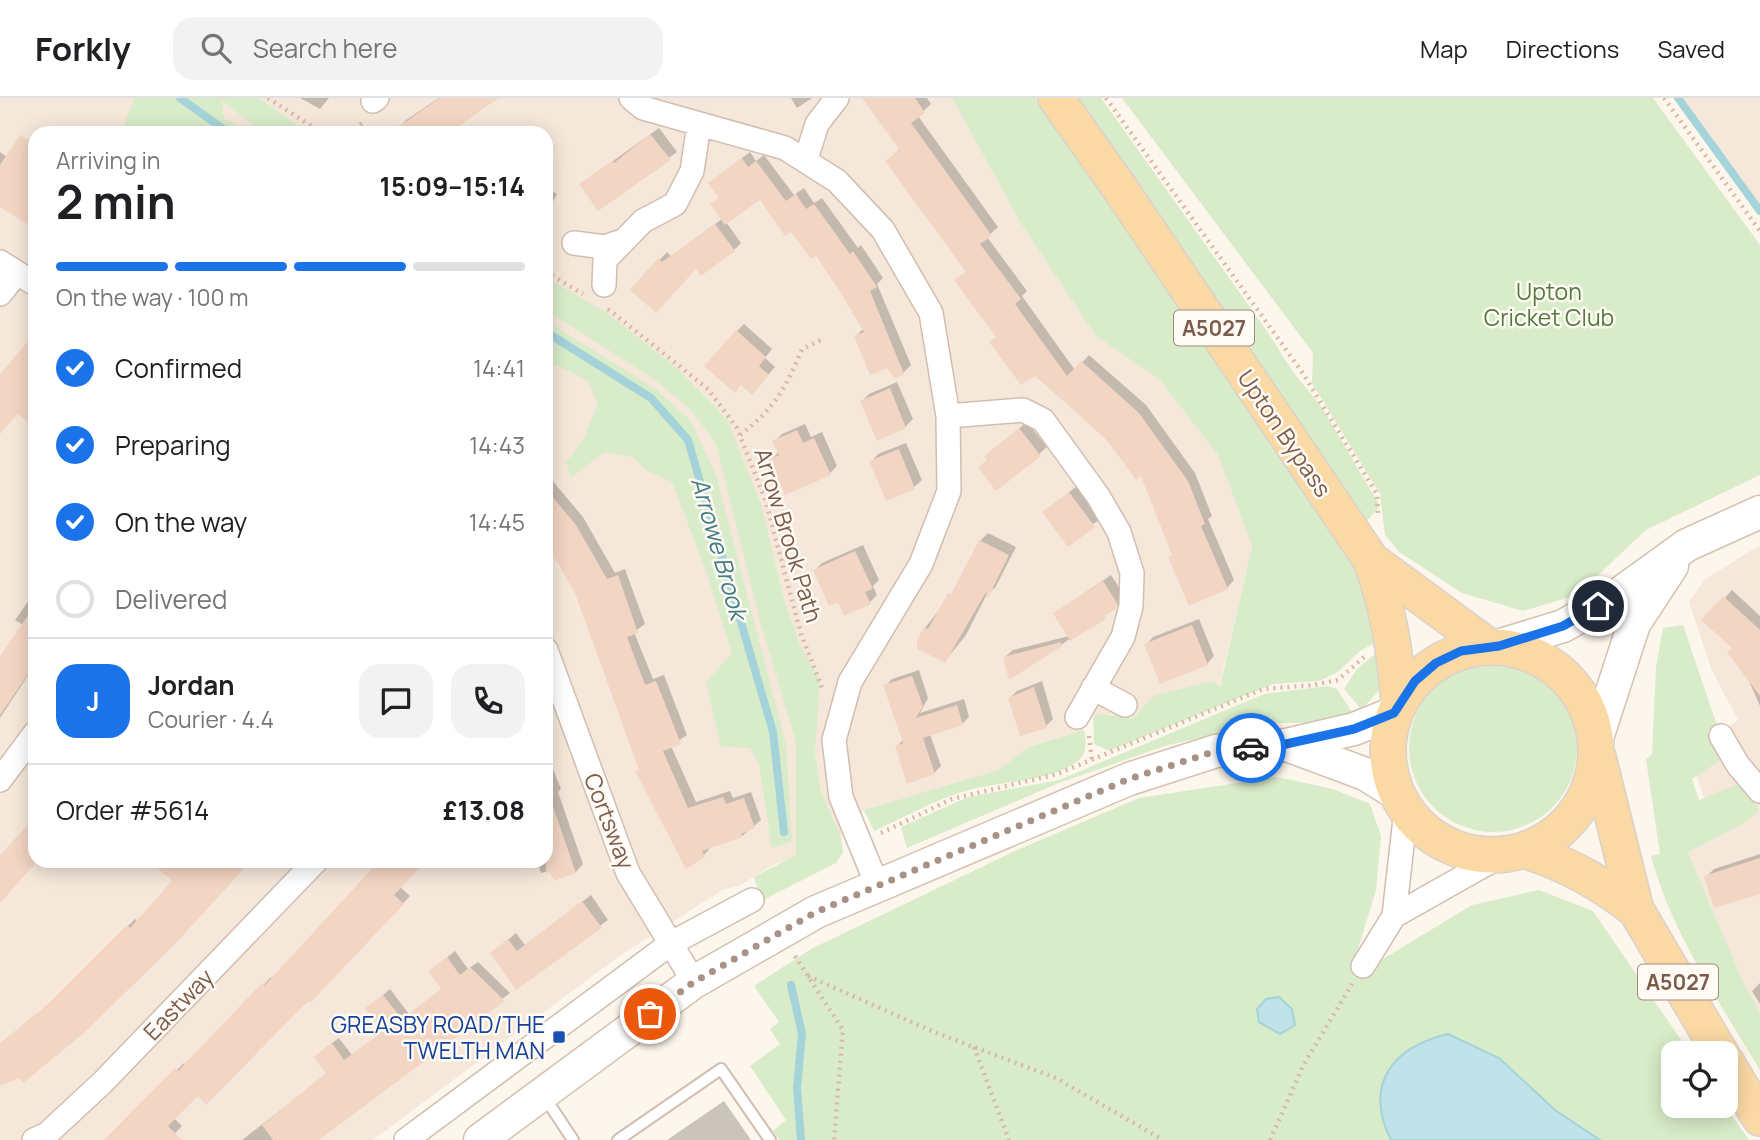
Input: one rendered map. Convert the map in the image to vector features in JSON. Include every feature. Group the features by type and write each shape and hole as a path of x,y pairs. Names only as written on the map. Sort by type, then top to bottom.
{"main road":[{"name":"Upton Bypass","path":"1056,98 1363,549 1387,606 1395,642 1397,708"},
{"path":"1401,802 1387,754 1397,708 1415,681 1436,663 1461,651 1493,646 1563,626 1615,597 1688,545 1760,512"},
{"path":"1513,852 1553,835 1577,812 1592,783 1597,746 1619,663 1634,624 1688,545"},
{"name":"Upton Bypass","path":"1363,549 1493,646"},
{"path":"1493,646 1527,652 1553,666 1580,695 1589,712 1597,746"},
{"path":"480,1140 694,982 816,912 1129,779 1216,751 1286,744 1354,729 1397,708"},
{"path":"1286,744 1365,774 1401,802 1424,830 1448,845 1474,853 1513,852 1563,863 1600,882 1636,910"},
{"name":"A5027","path":"1597,746 1636,910 1713,1041"},
{"path":"1738,1082 1760,1118"}],"street":[{"path":"631,98 643,108 785,148 837,181 883,230 931,313 948,416 949,491 921,564 850,682 834,740 841,797 878,887"},
{"path":"806,159 817,124 836,98"},
{"path":"598,295 605,260 643,221 675,204 685,188 692,171 699,124"},
{"path":"574,243 604,247 623,241"},
{"path":"0,294 17,273"},
{"path":"948,416 1023,410 1043,420 1098,496 1119,532 1132,573 1131,606 1123,637 1077,717"},
{"path":"1093,688 1125,705"},
{"name":"Cortsway","path":"555,705 628,873 694,982"},
{"path":"1721,736 1738,765 1760,792"},
{"path":"0,780 28,742"},
{"path":"1363,965 1394,916 1405,837 1401,802"},
{"path":"1394,916 1513,852"},
{"name":"Eastway","path":"34,1140 47,1134 103,1082 309,868"},
{"path":"406,1140 670,944 752,900"}],"lane":[{"path":"618,1140 720,1069 770,1140"},
{"path":"542,1094 573,1140"}],"path":[{"path":"268,98 311,126"},
{"path":"1106,98 1302,372 1377,494 1378,524 1363,549"},
{"path":"1664,98 1760,231"},
{"name":"Arrow Brook Path","path":"553,275 598,295 708,389 740,435 765,499 801,634 837,727"},
{"path":"740,435 766,415 790,379 802,349 823,339"},
{"path":"860,844 952,799 1057,774 1263,689 1314,685 1338,680 1377,646 1395,642"},
{"path":"780,933 843,1030 834,1140"},
{"path":"1270,1140 1303,1066 1363,965"},
{"path":"808,976 974,1046 1056,1077 1163,1140"},
{"path":"974,1046 1009,1140"}],"shaded area":[{"path":"0,98 952,98 1020,222 1096,335 1159,379 1218,455 1252,546 1219,688 1134,719 1098,713 1084,722 1084,730 1029,747 998,770 864,810 841,837 771,866 739,886 724,889 618,957 373,1140 0,1140"},
{"path":"1678,98 1760,98 1760,211"},
{"path":"1760,545 1760,1012 1744,984 1688,852 1717,837 1689,752 1738,720 1712,671 1689,602 1704,580"}],"green space":[{"path":"135,98 259,98 298,126 255,126 222,101 224,118 236,126 124,126"},
{"path":"952,98 1036,98 1284,457 1358,573 1385,637 1360,651 1339,671 1319,681 1273,684 1109,751 1094,744 1093,718 1098,713 1133,719 1153,696 1212,681 1220,687 1252,546 1218,455 1159,379 1096,336 1020,222"},
{"path":"1069,98 1101,98 1267,331 1293,372 1321,406 1380,506 1366,522"},
{"name":"Upton Cricket Club","path":"1122,98 1653,98 1760,245 1760,475 1646,530 1577,595 1523,611 1462,593 1399,552 1385,535 1380,494 1312,383 1313,353"},
{"path":"553,281 607,313 679,370 727,419 761,504 784,599 800,645 820,681 815,753 821,792 841,837 843,853 836,863 761,901 754,877 796,855 796,742 760,621 716,443 690,409 652,378 553,314"},
{"path":"553,325 657,390 690,420 716,475 786,744 792,842 772,848 759,764 750,748 721,747 706,682 732,653 706,571 672,482 647,471 632,457 604,452 571,478 566,462 583,440 598,405 588,381 553,364"},
{"path":"1683,625 1724,746 1719,761 1692,779 1699,800 1738,784 1753,797 1759,811 1741,825 1688,852 1744,984 1760,1012 1760,1070 1684,939 1671,912 1651,856 1660,854 1646,759 1652,754 1656,667 1663,628"},
{"path":"1380,650 1382,683 1380,689 1361,709 1344,689 1357,669"},
{"path":"1493,664 1525,670 1553,688 1571,716 1577,748 1571,780 1553,808 1525,826 1493,832 1461,826 1433,808 1415,780 1409,748 1415,716 1433,688 1461,670"},
{"path":"1328,686 1337,689 1352,712 1318,723 1267,723 1168,745 1059,783 907,848 901,827 968,797 1059,780 1264,694"},
{"path":"1084,730 1084,753 1078,761 1063,770 957,794 874,831 864,810 998,770 1029,747"},
{"path":"1277,777 1333,789 1370,804 1381,836 1376,890 1355,959 1368,968 1472,905 1539,890 1593,911 1682,1041 1661,1041 1661,1118 1733,1118 1749,1140 779,1140 773,1131 786,1120 750,1066 780,1044 770,1029 779,1022 754,986 811,949 1017,850 1139,798"}],"water":[{"path":"1279,997 1292,1009 1295,1025 1280,1034 1259,1022 1257,1009 1266,999"},
{"path":"1448,1034 1499,1058 1555,1110 1600,1140 1391,1140 1383,1120 1380,1102 1382,1085 1388,1071 1398,1058 1412,1048"}],"building":[{"path":"440,98 498,98 460,126 399,126"},
{"path":"862,98 915,98 925,113 911,123 992,236 980,244 1021,299 1015,304 1067,376 1081,361 1139,413 1188,481 1205,524 1201,526 1228,589 1189,606 1168,557 1172,555 1141,476 1136,480 1106,439 1035,376 1021,385 989,342 996,337 954,280 966,272 885,161 900,150"},
{"path":"650,134 671,160 598,211 579,184 612,161 614,163"},
{"path":"20,135 28,140 28,225 0,207 0,165"},
{"path":"742,158 748,167 756,161 786,201 796,194 806,209 814,204 850,254 853,251 877,287 870,291 904,374 894,379 887,368 870,375 854,336 864,332 837,287 816,256 811,259 791,232 785,236 760,200 725,225 710,204 719,198 708,183"},
{"path":"715,224 735,251 701,276 696,269 656,313 630,290 658,258 662,262"},
{"path":"736,330 766,357 759,366 769,375 752,395 741,385 735,393 704,366"},
{"path":"28,341 28,422 18,414 0,434 0,374"},
{"path":"890,388 906,428 877,441 860,401"},
{"path":"1019,428 1041,456 996,491 978,467 987,460 984,456"},
{"path":"797,430 803,443 814,438 831,475 785,495 769,459 779,455 772,441"},
{"path":"899,449 915,489 886,501 869,461"},
{"path":"1069,492 1095,527 1068,547 1042,512"},
{"path":"553,497 576,525 607,579 618,575 638,633 627,637 645,685 656,681 681,744 663,751 688,808 723,797 726,804 744,798 755,828 741,834 743,837 702,851 705,857 686,869 635,771 639,770 575,593 553,555"},
{"path":"979,540 1009,555 988,598 986,592 945,663 917,649 917,640 924,627 928,629 948,593 951,594"},
{"path":"855,551 873,589 865,592 871,604 844,616 838,603 829,606 813,570"},
{"path":"1103,581 1117,603 1116,609 1104,616 1106,619 1070,641 1053,613"},
{"path":"1723,596 1760,630 1760,696 1727,652 1732,648 1701,620"},
{"path":"28,615 28,674 0,715 0,656"},
{"path":"1192,625 1208,665 1160,684 1144,644"},
{"path":"1061,642 1062,646 1009,680 1003,657"},
{"path":"912,676 923,706 916,718 957,705 963,725 923,738 935,774 907,784 895,746 903,743 883,685"},
{"path":"1034,687 1047,728 1020,736 1008,698"},
{"path":"553,807 576,873 554,881 550,872 546,873 546,868 553,868"},
{"path":"28,825 28,868 31,868 0,903 0,855"},
{"path":"1760,858 1760,894 1714,908 1704,876"},
{"path":"157,868 245,868 176,943 84,1033 23,1083 19,1078 0,1086 0,1043 46,1006 127,925 130,928 172,881"},
{"path":"373,868 419,868 394,895 404,904 310,1003 308,1001 206,1105 198,1096 168,1126 182,1140 104,1140 175,1068 178,1071 262,983 265,985"},
{"path":"582,901 602,928 516,990 490,953 508,939 517,951"},
{"path":"447,957 460,975 470,967 505,1001 319,1140 273,1140 262,1125 326,1073 314,1057 332,1043 344,1060 383,1031 365,1008 383,995 402,1019 441,989 428,971"}],"waterway":[{"name":"Arrowe Brook","path":"180,98 219,126"},
{"path":"1678,98 1760,211"},
{"name":"Arrowe Brook","path":"553,336 651,398 688,440 773,732 784,832"},
{"name":"Arrowe Brook","path":"791,985 802,1034 797,1088 801,1140"}],"way so far":[{"path":"650,1014 694,982 816,912 1129,779 1216,751 1251,748"}],"place":[{"name":"GREASBY ROAD/THE TWELTH MAN","path":"559,1037"}],"route":[{"path":"1251,748 1286,744 1354,729 1394,713 1415,681 1436,663 1461,651 1499,646 1563,626 1598,606"}]}
